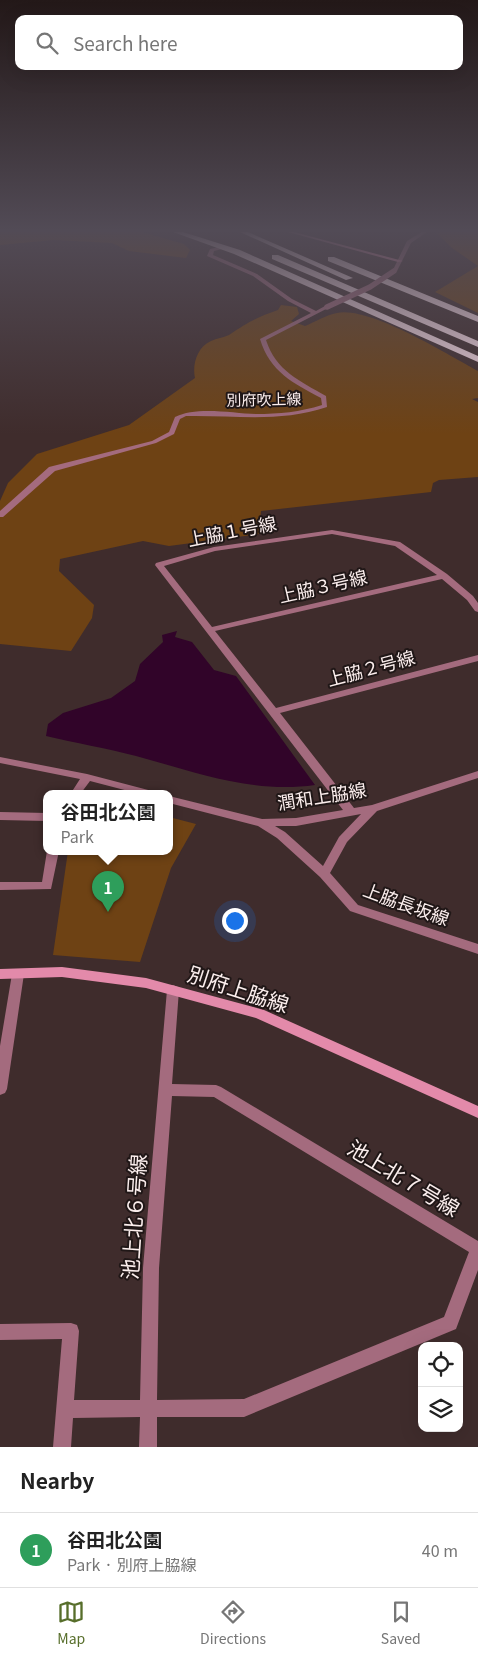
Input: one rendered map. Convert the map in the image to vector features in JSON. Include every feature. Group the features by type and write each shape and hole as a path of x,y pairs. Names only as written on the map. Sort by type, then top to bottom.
{"highway":[{"path":"343,300 478,359"},
{"path":"374,300 478,344"},
{"path":"394,300 478,336"},
{"path":"430,300 478,319"}],"street":[{"path":"289,300 314,312"},
{"name":"別府吹上線","path":"0,515 52,469 154,442 172,433 177,418 185,414 286,415 312,411 325,406 324,397 285,375 277,367 263,338 342,300"},
{"name":"上脇１号線","path":"351,812 159,565 214,549 332,532 397,544 444,576 470,598 478,610"},
{"name":"上脇３号線","path":"210,630 444,576"},
{"name":"上脇２号線","path":"273,712 478,658"},
{"path":"0,760 87,777 137,790"},
{"name":"潤和上脇線","path":"173,800 262,823 296,822 374,808 478,774"},
{"path":"78,790 87,777"},
{"path":"324,874 343,840 374,808"},
{"path":"0,816 43,817"},
{"name":"上脇長坂線","path":"262,823 281,835 324,874 354,908 478,949"},
{"path":"0,886 47,886 52,855"},
{"name":"別府上脇線","path":"0,974 62,972 146,983 259,1014 478,1112"},
{"path":"0,1089 18,974"},
{"name":"池上北６号線","path":"148,1447 151,1268 167,1090 173,990"},
{"name":"池上北７号線","path":"150,1409 244,1408 450,1323 478,1249 216,1091 167,1090"},
{"path":"0,1332 71,1331 62,1447"},
{"path":"65,1409 150,1409"}],"shaded area":[{"path":"450,300 478,300 478,313"},
{"path":"281,305 297,307 299,314 291,321 305,326 337,313 351,313 369,317 409,333 478,371 478,398 472,399 478,402 478,477 439,480 433,483 431,492 261,511 259,534 169,546 143,541 60,559 59,571 94,605 92,618 71,651 0,644 0,501 8,483 37,454 129,425 195,378 195,362 202,347 213,340 229,335 264,315 278,310"},
{"path":"177,631 175,637 192,642 214,670 236,676 315,785 269,787 224,780 125,753 46,736 48,724 63,713 111,698 135,681 140,664 163,642 162,635"},
{"path":"173,818 196,824 171,868 140,962 53,955 67,855 173,855"}],"place":[{"name":"谷田北公園","path":"108,912"}]}
